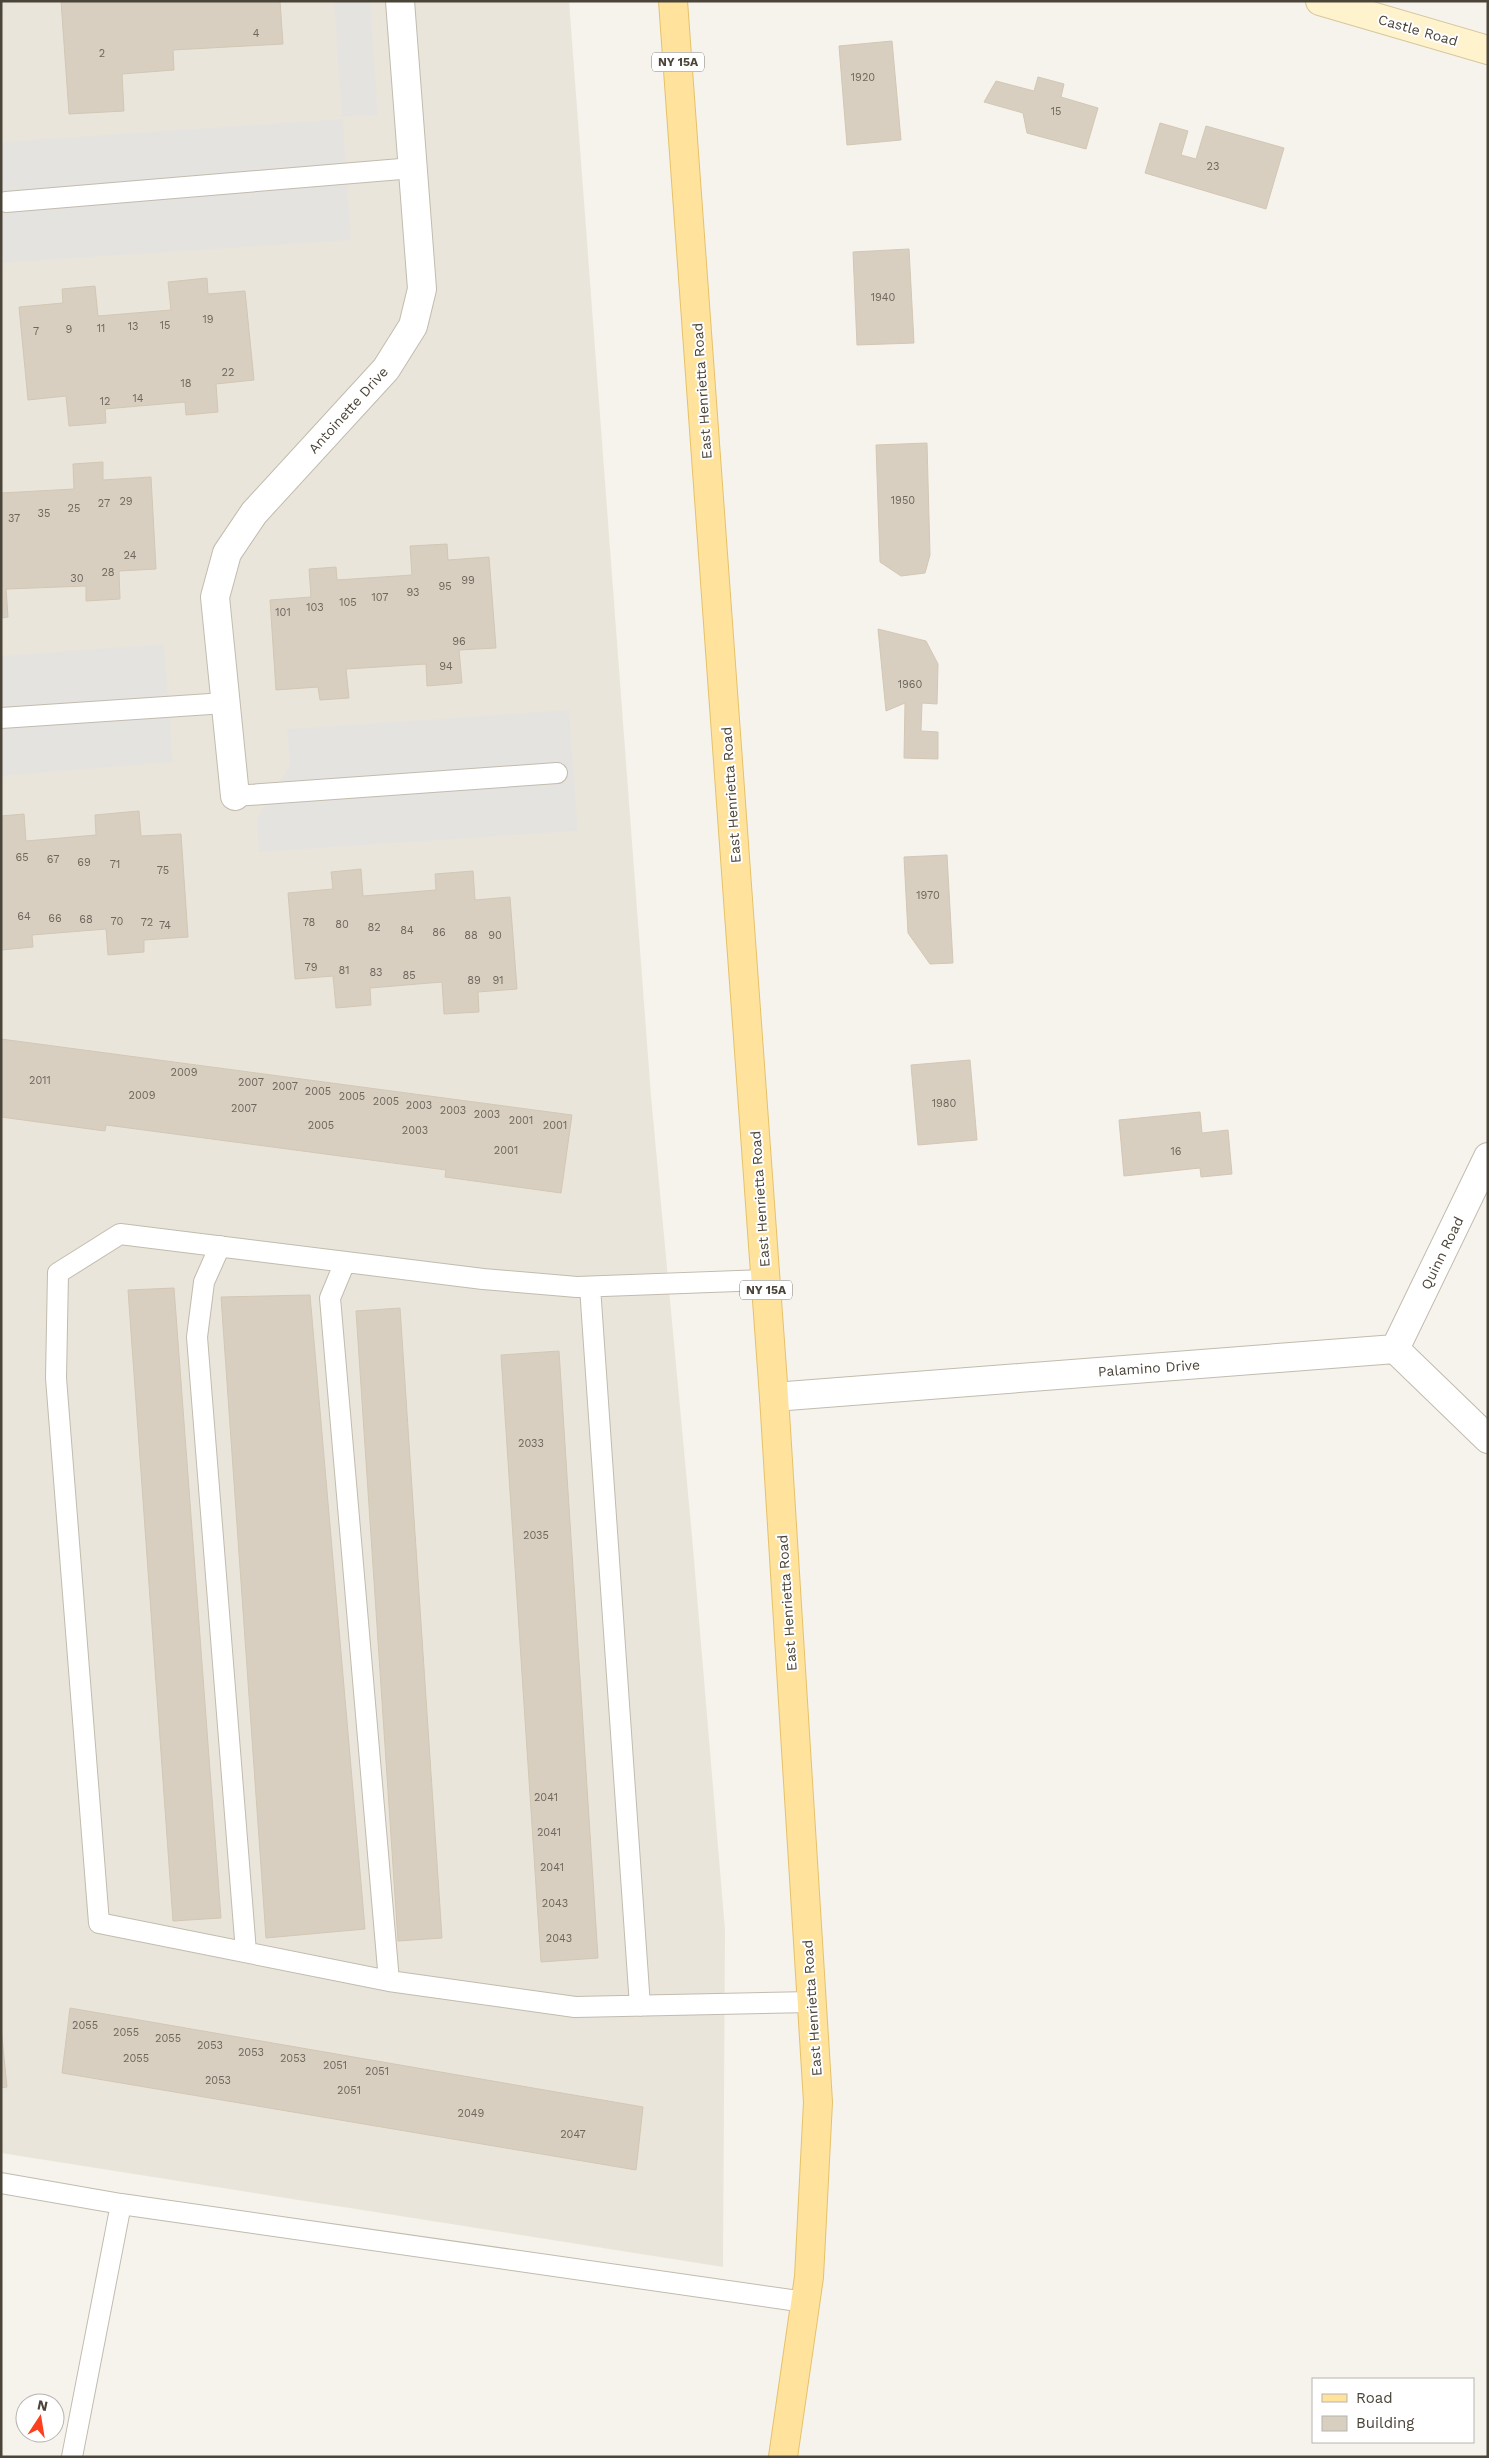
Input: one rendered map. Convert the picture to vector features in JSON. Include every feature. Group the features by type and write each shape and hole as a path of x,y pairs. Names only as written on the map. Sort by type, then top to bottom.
{"main road":[{"name":"East Henrietta Road","path":"673,1 766,1280 818,2102 809,2276 783,2457"}],"street":[{"name":"Antoinette Drive","path":"235,796 215,597 227,553 254,513 386,369 413,326 422,289 400,1"},
{"name":"Castle Road","path":"1320,1 1488,50"},
{"name":"Quinn Road","path":"1396,1349 1488,1157"},
{"name":"Palamino Drive","path":"774,1397 1396,1349"},
{"path":"1396,1349 1488,1439"}],"lane":[{"path":"6,202 413,168"},
{"path":"1,718 226,703"},
{"path":"235,796 557,772"},
{"path":"766,1280 590,1287 483,1279 120,1234 58,1273 56,1378 99,1923 389,1981 575,2007 811,2002"},
{"path":"220,1246 204,1282 197,1337 246,1952"},
{"path":"345,1262 330,1298 389,1981"},
{"path":"590,1287 640,2006"},
{"path":"1,2183 121,2204 805,2302"},
{"path":"72,2457 121,2204"}],"shaded area":[{"path":"1,1 569,1 651,1096 692,1536 725,1930 723,2267 1,2153"},
{"path":"334,1 370,1 378,115 342,117"},
{"path":"343,119 351,240 1,263 1,142"},
{"path":"164,644 173,762 1,776 1,656"},
{"path":"569,710 578,831 259,852 257,818 290,765 287,729"}],"building":[{"path":"61,1 280,1 283,44 173,50 174,70 122,74 124,111 69,114"},
{"path":"892,41 901,140 847,145 839,46"},
{"path":"1038,77 1064,84 1061,97 1098,108 1086,149 1027,133 1023,113 984,102 996,81 1034,91"},
{"path":"1160,123 1188,131 1181,155 1196,159 1206,126 1284,148 1266,209 1145,173"},
{"path":"909,249 914,343 857,345 853,252"},
{"path":"207,278 208,294 245,291 254,380 216,384 218,412 186,415 185,402 105,409 106,423 69,426 66,396 28,400 19,307 63,303 62,289 95,286 98,316 171,310 168,282"},
{"path":"927,443 930,555 925,573 901,576 880,562 876,445"},
{"path":"103,462 103,480 151,477 156,569 119,571 120,599 86,601 86,586 6,589 8,617 1,618 1,493 74,489 73,464"},
{"path":"447,544 448,560 489,557 496,648 459,650 462,683 427,686 426,664 346,669 349,698 320,700 318,687 276,690 270,600 311,597 309,569 336,567 337,580 412,575 410,546"},
{"path":"878,629 926,641 938,664 937,704 922,703 921,731 938,732 938,759 904,758 905,703 886,711"},
{"path":"139,811 141,836 181,834 188,937 144,940 144,952 108,955 106,929 32,935 33,947 1,950 1,816 24,814 26,841 96,835 95,815"},
{"path":"947,855 953,963 930,964 908,933 904,857"},
{"path":"361,869 363,896 436,890 435,874 473,871 475,900 510,897 517,989 478,992 479,1012 444,1014 442,982 370,988 371,1005 336,1008 333,976 295,979 288,893 333,889 331,872"},
{"path":"1,1039 572,1115 561,1193 445,1177 446,1170 106,1125 105,1131 1,1117"},
{"path":"970,1060 977,1140 918,1145 911,1065"},
{"path":"1200,1112 1202,1133 1228,1130 1232,1174 1201,1177 1200,1168 1124,1176 1119,1120"},
{"path":"174,1288 221,1918 173,1921 128,1290"},
{"path":"310,1295 365,1929 266,1938 221,1297"},
{"path":"400,1308 442,1938 398,1941 356,1311"},
{"path":"559,1351 598,1958 541,1962 501,1355"},
{"path":"70,2008 643,2107 636,2170 62,2073"},
{"path":"1,2027 7,2087 1,2088"}]}
